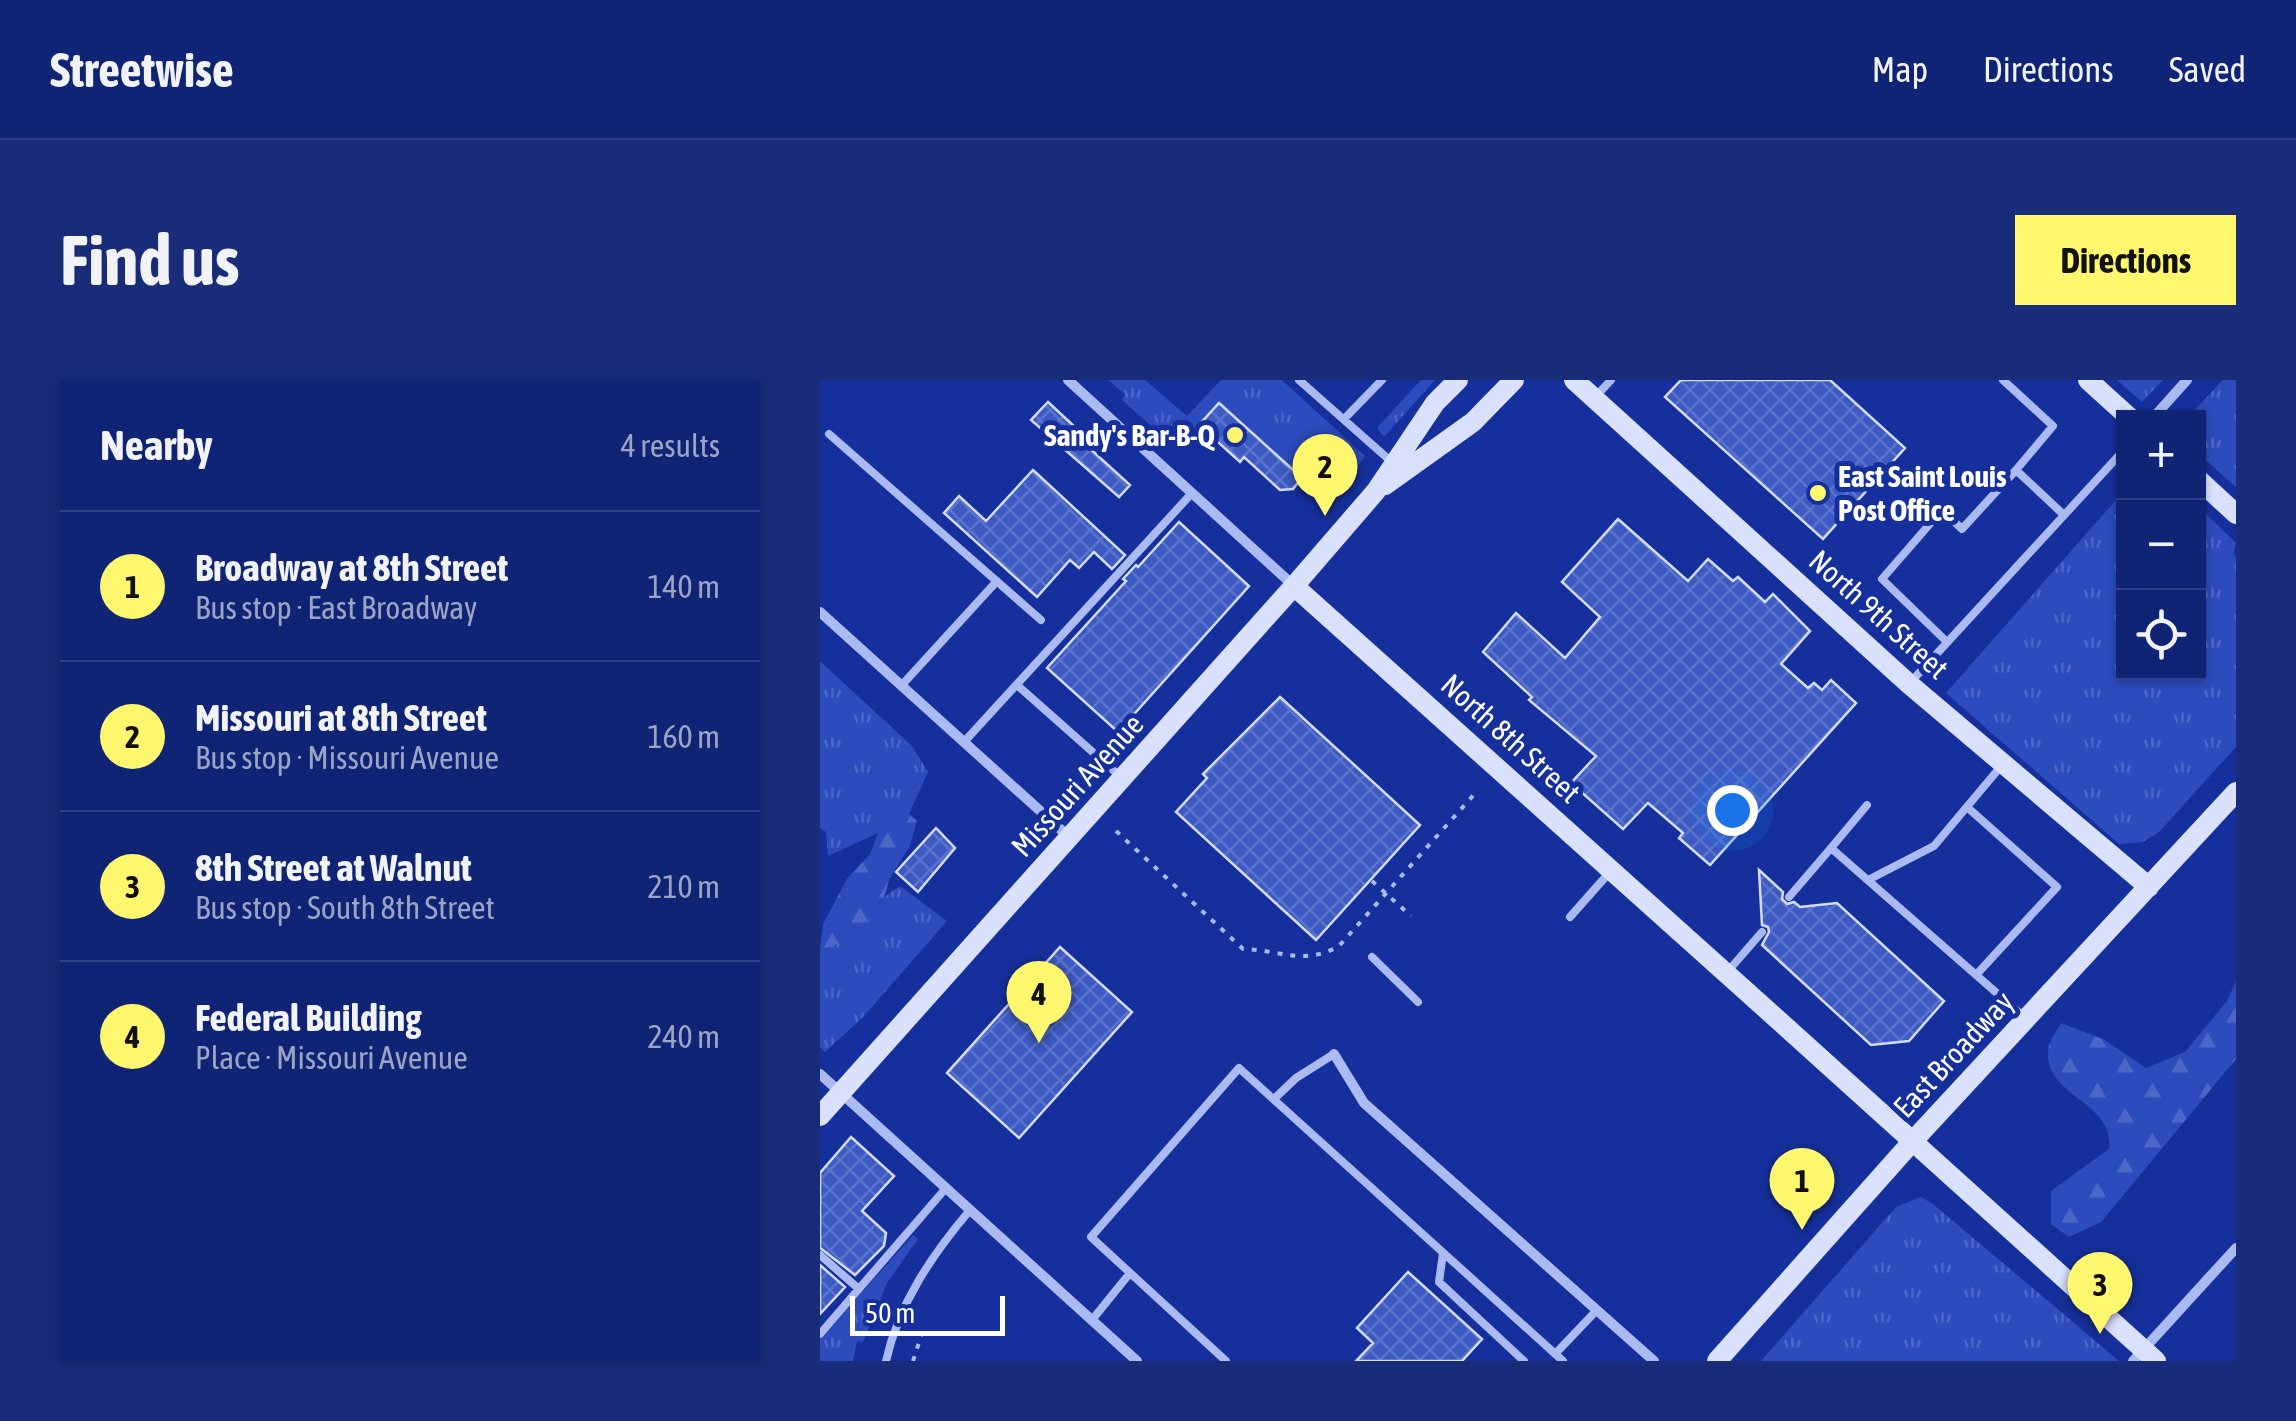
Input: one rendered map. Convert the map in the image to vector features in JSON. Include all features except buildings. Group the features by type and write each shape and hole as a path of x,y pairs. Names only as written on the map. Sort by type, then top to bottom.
{"main road":[{"name":"Missouri Avenue","path":"820,1116 1376,492 1435,403 1458,380"},
{"name":"Missouri Avenue","path":"1376,492 1473,422 1514,380"},
{"name":"North 9th Street","path":"1574,380 1909,684 2150,887"},
{"path":"2088,380 2121,410"},
{"path":"2206,487 2236,514"},
{"name":"North 8th Street","path":"1294,586 1612,870 2144,1357"},
{"name":"East Broadway","path":"1717,1361 1911,1143 2236,792"}],"street":[{"name":"North 8th Street","path":"1068,380 1294,586"},
{"path":"2160,410 2187,380"},
{"path":"820,612 1070,838"},
{"path":"1334,1054 1364,1103 1654,1361"},
{"path":"820,1074 1137,1361"},
{"path":"2144,1357 2236,1248"}],"lane":[{"path":"1300,380 1394,464"},
{"path":"1344,419 1382,380"},
{"path":"1594,398 1611,380"},
{"path":"1947,642 1882,578 1942,510 1962,529 2053,426 2002,380"},
{"path":"830,434 1041,620"},
{"path":"1909,684 2116,459"},
{"path":"2016,470 2064,515"},
{"path":"964,742 1192,493"},
{"path":"902,686 997,581"},
{"path":"1017,684 1122,778"},
{"path":"1868,880 1934,846 2004,764"},
{"path":"1789,897 1867,805"},
{"path":"1967,807 2057,888 1976,975"},
{"path":"1831,848 2026,1019"},
{"path":"1570,917 1612,870"},
{"path":"1726,974 1762,932"},
{"path":"1372,957 1418,1002"},
{"path":"1274,1099 1296,1078 1334,1054"},
{"path":"1226,1361 1092,1238 1239,1068 1559,1358 1597,1310"},
{"path":"820,1334 946,1188"},
{"path":"886,1361 902,1309 970,1210"},
{"path":"1443,1253 1438,1282 1524,1361"},
{"path":"820,1255 859,1290"},
{"path":"1092,1320 1130,1273"}],"path":[{"path":"1116,831 1243,949 1275,950 1307,958 1338,946 1478,790"},
{"path":"1372,881 1411,916"},
{"path":"914,1361 923,1330"}],"green space":[{"path":"1108,380 1145,380 1187,416 1221,380 1282,380 1365,456 1352,474 1345,461 1345,448 1335,442 1302,478 1219,404 1177,449 1122,400 1125,394"},
{"path":"1421,380 1435,380 1384,437 1377,428"},
{"path":"2117,380 2163,380 2142,402"},
{"path":"2223,380 2236,380 2236,487 2206,460 2206,410 2195,410"},
{"path":"2116,500 2116,680 2206,680 2206,514 2236,543 2236,747 2159,832 2143,842 2119,844 1946,693"},
{"path":"820,661 912,746 928,772 909,814 828,856 826,832 820,828"},
{"path":"909,814 917,821 910,846 890,878 884,897 858,935 820,952 823,924 847,879 870,854 878,833"},
{"path":"900,886 947,921 863,1017 825,1052 820,1047 820,952 858,935 884,897"},
{"path":"2236,981 2236,1059 2101,1222 2069,1237 2051,1224 2051,1191 2109,1149 2108,1133 2101,1119 2065,1087 2049,1062 2049,1045 2061,1023 2103,1039 2146,1068 2185,1052 2227,1001"},
{"path":"1921,1197 2119,1361 1761,1361 1896,1207"},
{"path":"913,1235 918,1239 887,1283 863,1342 857,1341 853,1361 820,1361 820,1340"}],"place":[{"name":"Sandy's Bar-B-Q","path":"1235,435"},
{"name":"East Saint Louis Post Office","path":"1818,493"},
{"name":"Missouri at 8th Street","path":"1325,516"},
{"name":"Federal Building","path":"1039,1043"},
{"name":"Broadway at 8th Street","path":"1802,1230"},
{"name":"8th Street at Walnut","path":"2100,1334"}]}
